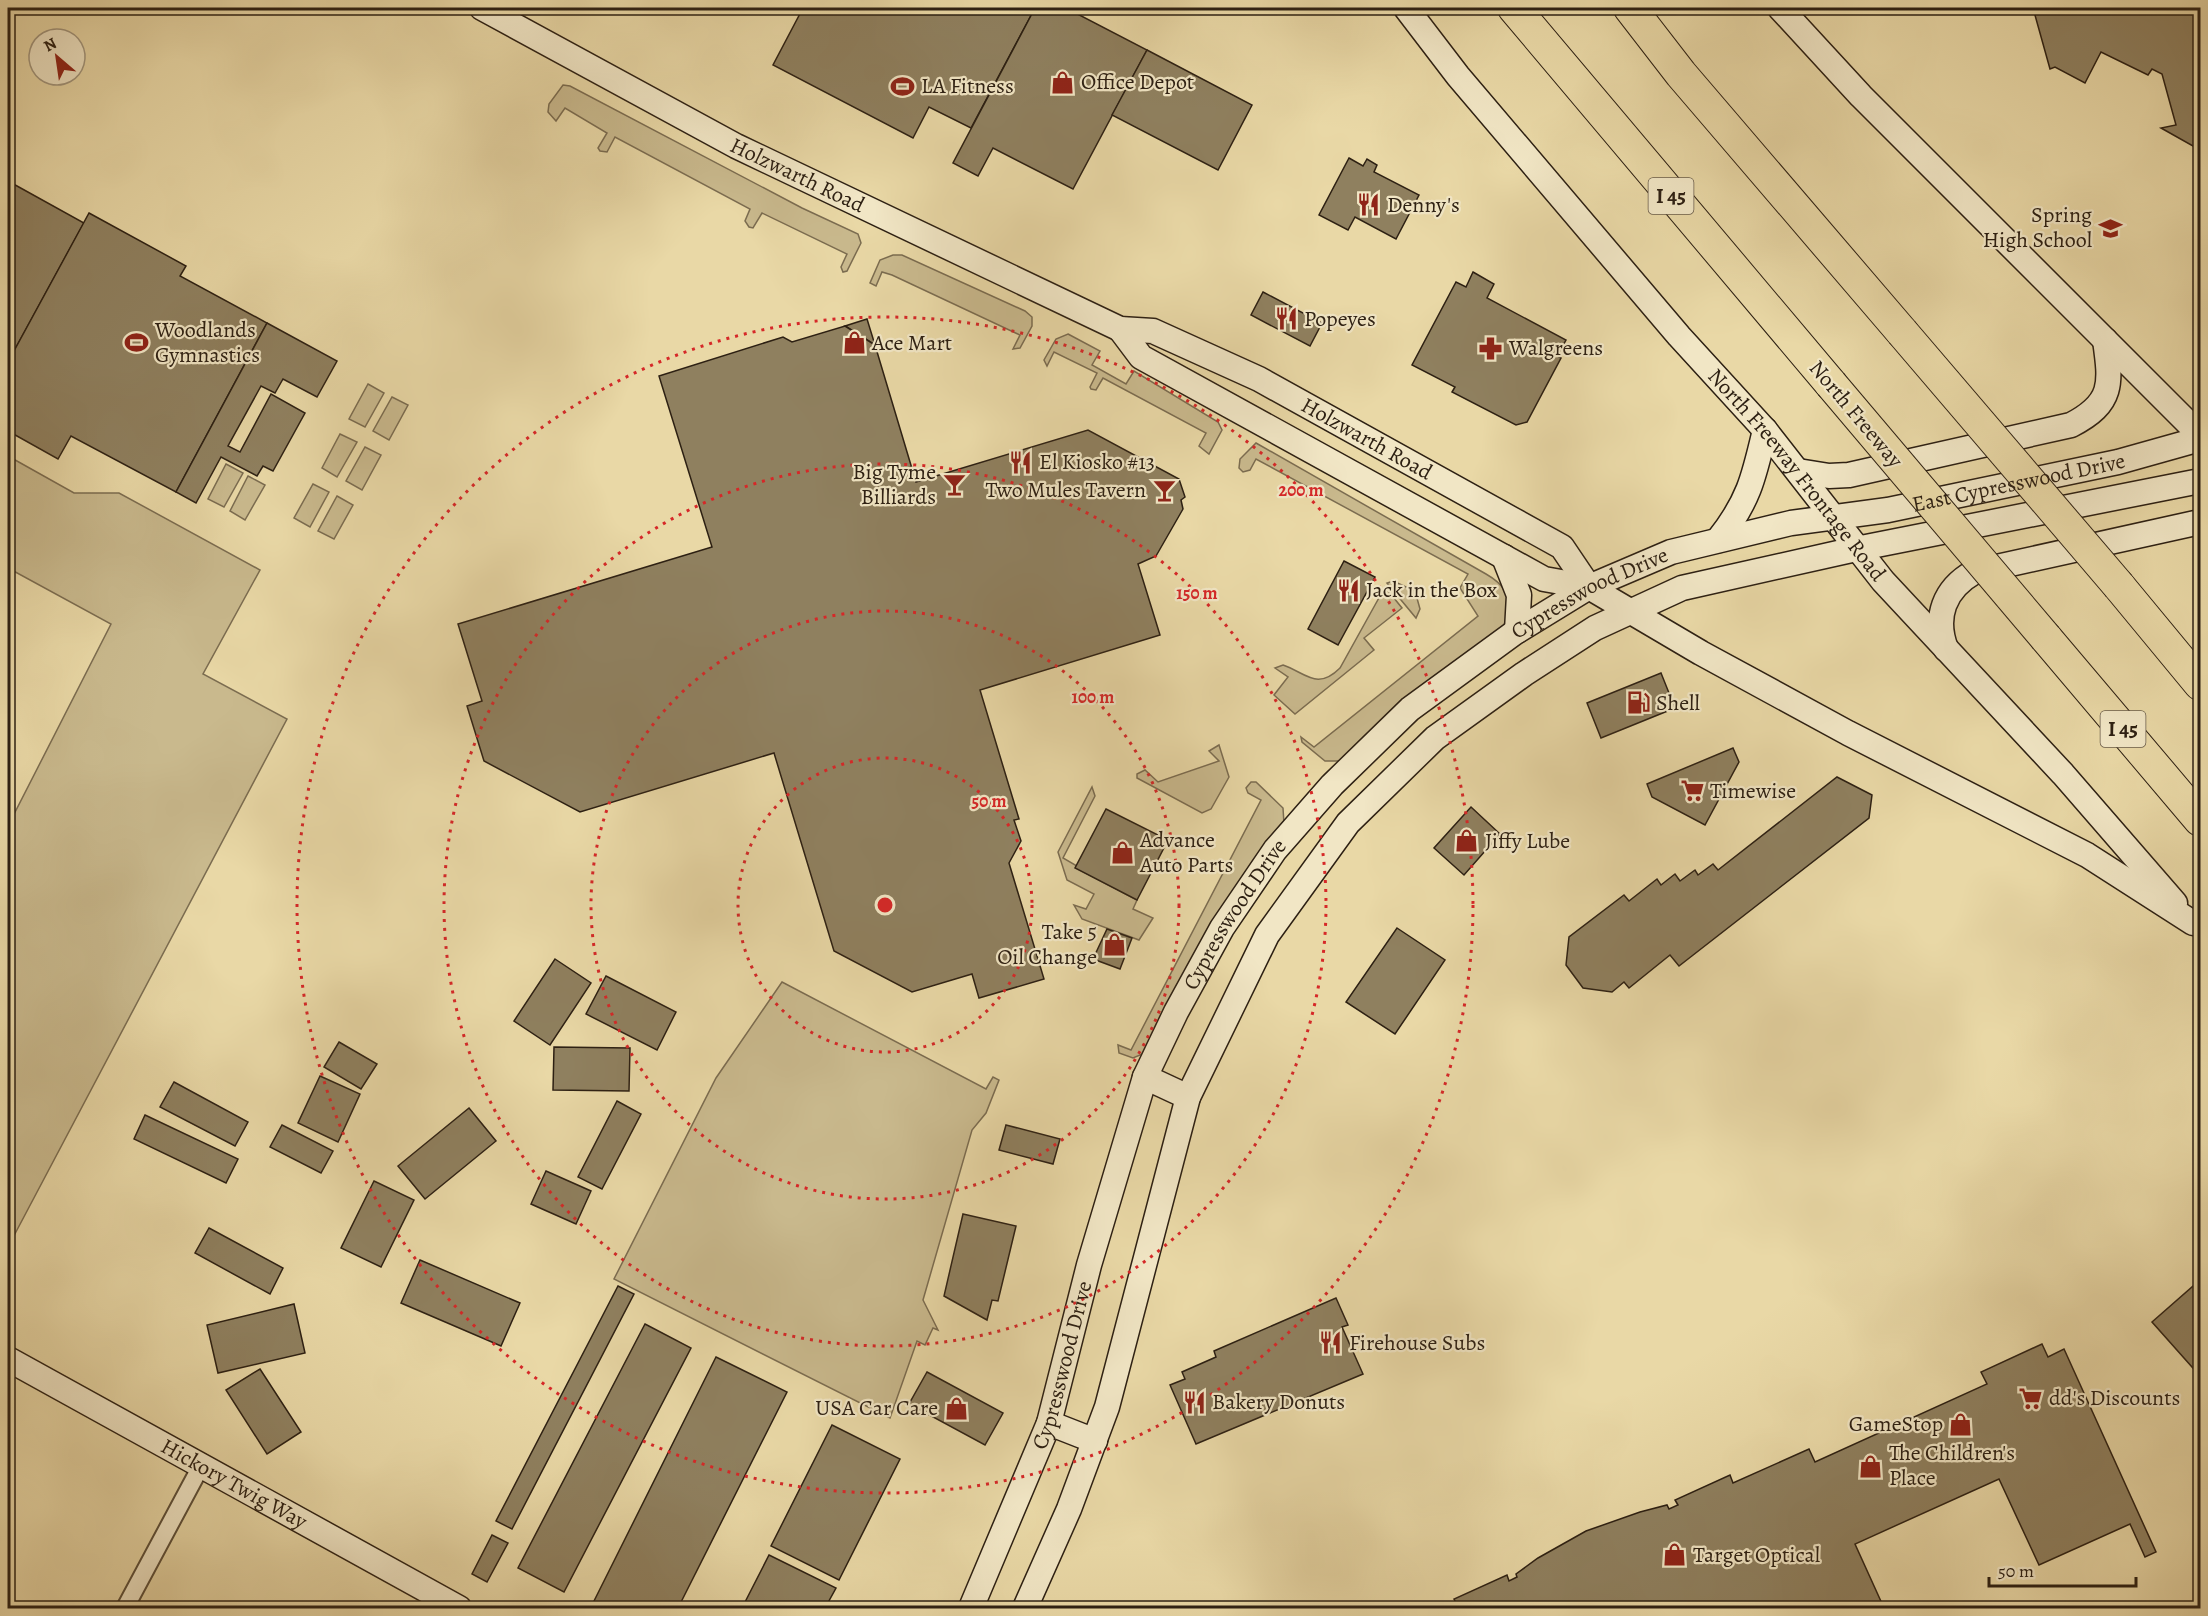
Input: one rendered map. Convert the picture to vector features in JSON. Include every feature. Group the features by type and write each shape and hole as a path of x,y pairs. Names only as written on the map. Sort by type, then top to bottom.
{"highway":[{"name":"North Freeway","path":"1514,8 2200,820"},
{"path":"1630,8 1681,74 2119,586 2200,684"}],"main road":[{"name":"Holzwarth Road","path":"482,8 736,146 1120,329 1153,331 1259,379 1562,547 1589,587"},
{"name":"North Freeway Frontage Road","path":"1406,8 1458,76 1679,336 1764,430 1835,518 1856,549 2064,774 2197,927"},
{"path":"1780,8 1862,96 2200,437"},
{"name":"Holzwarth Road","path":"1120,329 1141,357 1544,579 1589,587 1629,612 1848,733 2086,855 2197,927"},
{"path":"1798,471 1829,476 1849,475 2071,425 2092,414 2106,395 2110,371 2105,340"},
{"path":"1718,540 1732,522 1750,491 1764,430"},
{"name":"East Cypresswood Drive","path":"1835,518 1887,510 2107,465 2154,454 2200,437"},
{"name":"East Cypresswood Drive","path":"1856,549 2200,481"},
{"name":"Cypresswood Drive","path":"971,1608 1049,1423 1089,1266 1145,1077 1176,1012 1222,928 1268,860 1341,775 1410,709 1517,630 1589,587 1638,564 1718,540 1791,523 1835,518"},
{"path":"1946,649 1940,624 1943,605 1953,588 1974,572 2200,522"},
{"name":"Cypresswood Drive","path":"1025,1608 1107,1407 1188,1097 1267,935 1348,823 1435,738 1524,674 1595,628 1682,588 1856,549"},
{"path":"1504,557 1519,595 1517,630"},
{"path":"1145,1077 1188,1097"},
{"name":"Hickory Twig Way","path":"8,1359 200,1468 459,1608"},
{"path":"1049,1423 1095,1441"}],"street":[{"path":"125,1608 200,1468"}],"shaded area":[{"path":"563,85 570,86 802,208 858,234 861,243 847,271 843,272 841,267 847,254 762,213 753,228 749,227 745,221 750,209 615,137 607,152 600,151 598,148 607,133 565,108 556,121 548,112 549,104"},
{"path":"893,255 902,255 1025,311 1032,317 1032,326 1020,348 1013,349 1020,335 892,275 882,272 876,286 870,283 880,260"},
{"path":"1068,334 1100,351 1092,365 1126,384 1134,371 1218,422 1222,430 1209,454 1199,446 1206,433 1103,378 1096,390 1091,389 1097,373 1054,352 1047,366 1044,360 1056,339"},
{"path":"368,384 384,393 365,427 349,419"},
{"path":"392,397 408,405 389,440 373,431"},
{"path":"340,434 357,442 337,477 322,468"},
{"path":"1256,443 1486,574 1498,582 1508,600 1511,614 1503,626 1406,699 1340,761 1325,761 1302,742 1301,737 1314,747 1478,616 1460,588 1468,574 1256,459 1250,470 1243,472 1239,468 1240,459"},
{"path":"365,447 381,455 362,490 346,481"},
{"path":"8,456 74,493 119,493 260,570 203,674 287,719 8,1247 8,826 111,624 8,568"},
{"path":"226,464 243,473 224,507 208,499"},
{"path":"248,476 265,485 245,520 230,511"},
{"path":"313,484 329,492 310,527 294,518"},
{"path":"337,496 353,505 334,539 318,531"},
{"path":"1393,581 1415,591 1420,609 1416,618 1387,583"},
{"path":"1385,587 1402,608 1364,638 1374,650 1295,714 1274,695 1288,677 1275,668 1283,665 1305,676 1318,679 1332,675 1340,668"},
{"path":"1219,745 1229,777 1211,809 1202,813 1137,778 1137,774 1145,770 1158,782 1219,761 1209,751"},
{"path":"1251,782 1256,782 1283,808 1284,824 1243,876 1203,938 1145,1053 1133,1058 1119,1053 1118,1045 1131,1050 1261,800 1248,793 1246,788"},
{"path":"1092,787 1095,796 1063,858 1077,866 1076,868 1137,900 1133,909 1153,918 1139,940 1082,919 1074,905 1086,909 1094,894 1067,880 1058,852"},
{"path":"782,982 986,1089 993,1077 999,1080 986,1113 972,1130 923,1300 938,1330 933,1328 925,1345 917,1341 890,1418 614,1279 716,1078"}],"building":[{"name":"LA Fitness","path":"803,8 1035,8 971,128 929,107 913,138 773,65"},
{"name":"Office Depot","path":"1035,8 1066,8 1147,50 1073,189 993,148 978,176 953,163"},
{"path":"2033,8 2200,8 2200,150 2161,128 2176,125 2162,74 2152,69 2148,75 2101,52 2085,83 2055,67 2050,69"},
{"path":"1147,50 1252,105 1218,170 1112,115"},
{"name":"Denny's","path":"1349,158 1363,166 1367,159 1377,165 1374,172 1419,195 1396,239 1355,217 1348,230 1319,215"},
{"path":"8,181 84,223 8,362"},
{"name":"Woodlands Gymnastics","path":"89,213 186,266 180,276 267,323 176,492 71,436 58,459 8,431 8,362"},
{"name":"Walgreens","path":"1473,272 1494,284 1487,298 1566,340 1557,356 1561,358 1527,422 1516,425 1452,392 1455,387 1412,365 1456,282 1466,287"},
{"name":"Popeyes","path":"1263,292 1322,323 1310,346 1251,315"},
{"path":"867,319 875,345 845,326"},
{"path":"267,323 337,361 317,397 283,379 275,393 261,386 228,446 240,452 271,394 305,413 273,471 263,466 257,476 221,457 196,503 176,492"},
{"path":"845,326 875,345 916,482 1088,430 1179,479 1185,497 1181,500 1183,509 1156,556 1138,564 1160,635 980,690 1019,819 1014,820 1021,841 1009,863 1044,979 979,998 972,974 912,992 834,951 774,753 580,812 484,761 467,706 482,701 458,624 712,547 659,376 783,337 792,342"},
{"name":"Jack in the Box","path":"1344,561 1375,577 1338,645 1308,629"},
{"path":"1661,673 1675,708 1601,738 1587,703"},
{"path":"1733,748 1739,762 1705,825 1652,797 1647,784"},
{"path":"1837,777 1872,795 1869,818 1679,966 1670,955 1629,988 1624,982 1612,992 1583,988 1566,965 1569,937 1624,895 1629,901 1657,879 1661,885 1675,874 1680,881 1695,870 1698,875 1713,864 1718,870"},
{"name":"Jiffy Lube","path":"1471,807 1500,834 1464,875 1434,848"},
{"name":"Advance Auto Parts","path":"1106,809 1168,840 1137,900 1075,868"},
{"path":"1397,928 1445,960 1395,1034 1346,1002"},
{"name":"Take 5 Oil Change","path":"1107,929 1132,938 1120,969 1093,959"},
{"path":"555,959 591,983 550,1045 514,1021"},
{"path":"606,976 676,1012 657,1050 586,1014"},
{"path":"339,1042 377,1064 361,1089 324,1067"},
{"path":"554,1047 630,1048 629,1091 553,1090"},
{"path":"320,1076 360,1094 338,1142 298,1123"},
{"path":"174,1082 248,1122 235,1146 160,1107"},
{"path":"617,1101 641,1114 602,1189 578,1177"},
{"path":"469,1108 496,1141 425,1199 398,1166"},
{"path":"145,1115 238,1159 226,1183 134,1139"},
{"path":"282,1125 333,1151 321,1173 270,1147"},
{"path":"1006,1125 1060,1139 1053,1164 999,1150"},
{"path":"546,1171 591,1191 576,1224 531,1204"},
{"path":"374,1181 414,1200 381,1267 341,1248"},
{"path":"963,1214 1016,1226 998,1301 992,1300 987,1320 944,1296"},
{"path":"209,1228 283,1268 270,1294 195,1253"},
{"path":"420,1260 520,1303 501,1346 401,1303"},
{"path":"2200,1280 2200,1376 2152,1322"},
{"path":"618,1286 634,1294 512,1529 496,1521"},
{"path":"1336,1298 1348,1325 1342,1327 1363,1374 1196,1444 1170,1385 1185,1379 1182,1372 1216,1357 1214,1351"},
{"path":"294,1304 305,1353 218,1373 207,1325"},
{"path":"645,1324 691,1348 564,1592 518,1568"},
{"path":"2042,1344 2048,1357 2064,1349 2156,1552 2145,1557 2130,1524 2039,1565 1999,1479 1855,1544 1884,1608 1455,1608 1458,1607 1454,1599 1507,1575 1509,1581 1517,1577 1516,1574 1538,1558 1586,1531 1640,1512 1667,1505 1669,1509 1678,1505 1675,1500 1730,1475 1733,1483 1809,1449 1815,1462 1987,1384 1981,1372"},
{"path":"716,1357 787,1392 678,1608 591,1607"},
{"path":"260,1369 301,1432 267,1454 226,1390"},
{"name":"USA Car Care","path":"927,1372 1003,1413 985,1445 909,1404"},
{"path":"832,1425 900,1459 839,1580 771,1546"},
{"path":"492,1535 508,1543 487,1582 472,1574"},
{"path":"769,1555 836,1588 825,1608 742,1608"}],"place":[{"name":"Office Depot","path":"1063,82"},
{"name":"LA Fitness","path":"903,86"},
{"name":"Denny's","path":"1369,205"},
{"name":"Spring High School","path":"2110,228"},
{"name":"Popeyes","path":"1286,319"},
{"name":"Woodlands Gymnastics","path":"137,343"},
{"name":"Ace Mart","path":"854,343"},
{"name":"Walgreens","path":"1491,348"},
{"name":"El Kiosko #13","path":"1021,462"},
{"name":"Big Tyme Billiards","path":"954,485"},
{"name":"Two Mules Tavern","path":"1164,490"},
{"name":"Jack in the Box","path":"1348,590"},
{"name":"Shell","path":"1638,703"},
{"name":"Timewise","path":"1692,791"},
{"name":"Jiffy Lube","path":"1467,841"},
{"name":"Advance Auto Parts","path":"1122,853"},
{"name":"Take 5 Oil Change","path":"1115,945"},
{"name":"Firehouse Subs","path":"1331,1343"},
{"name":"dd's Discounts","path":"2031,1398"},
{"name":"Bakery Donuts","path":"1194,1402"},
{"name":"USA Car Care","path":"956,1408"},
{"name":"GameStop","path":"1961,1424"},
{"name":"The Children's Place","path":"1871,1466"},
{"name":"Target Optical","path":"1675,1555"}]}
